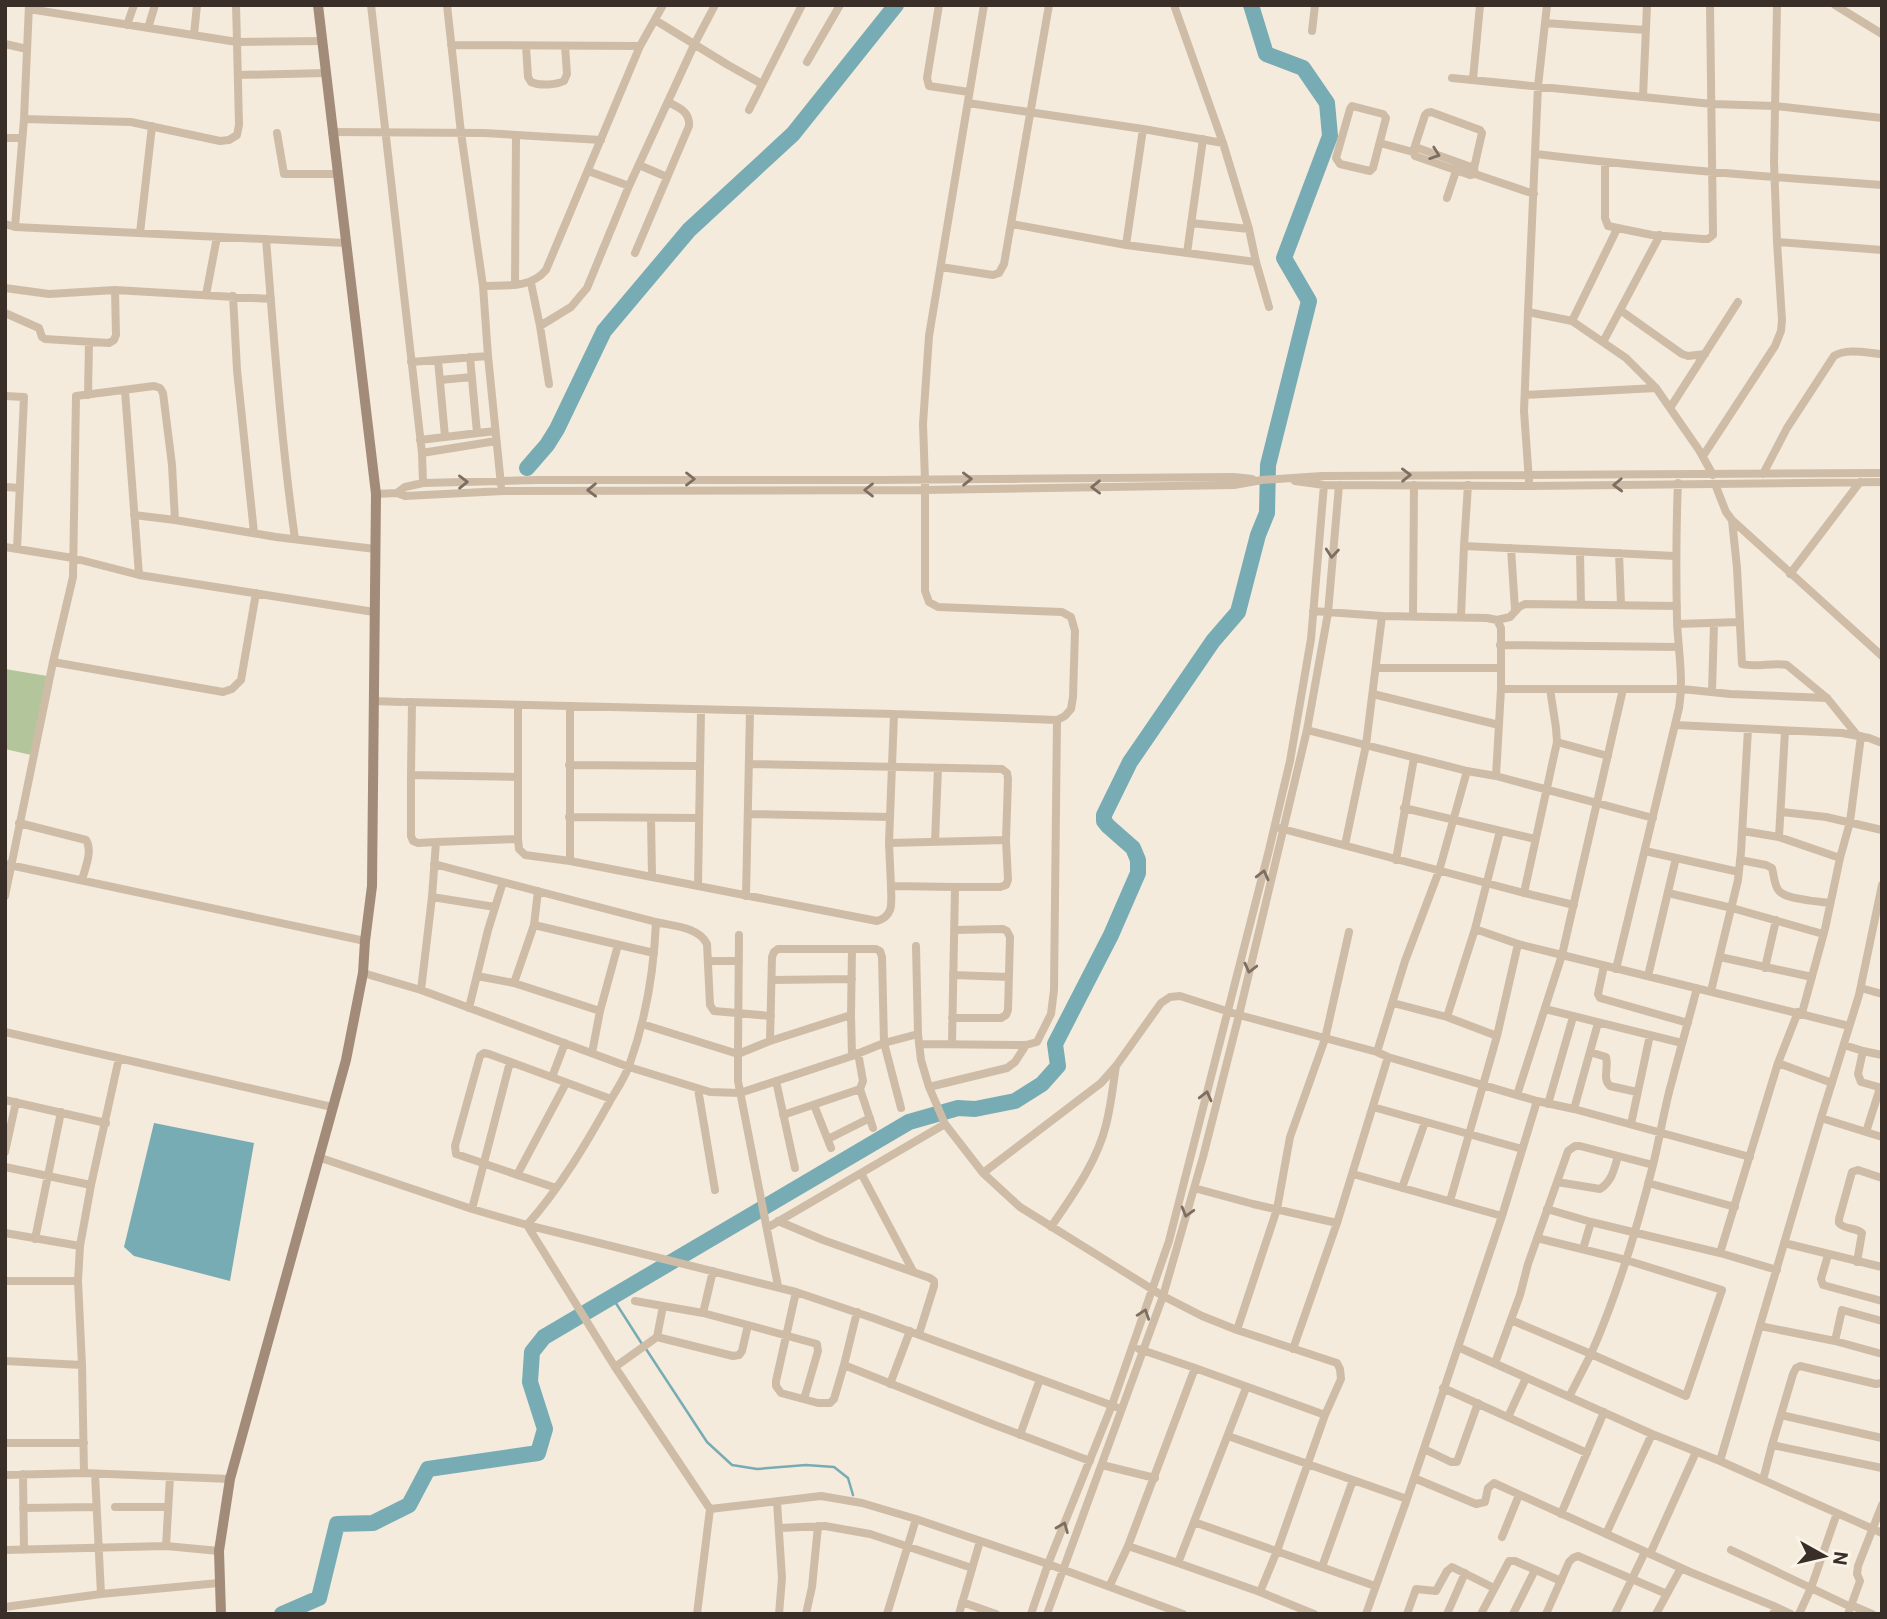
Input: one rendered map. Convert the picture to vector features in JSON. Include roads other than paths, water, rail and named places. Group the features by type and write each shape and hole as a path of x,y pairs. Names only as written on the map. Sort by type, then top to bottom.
{"main road":[{"path":"220,1609 219,1551 230,1479 346,1060 363,973 372,886 376,494 318,5"}],"street":[{"path":"127,25 134,5"},
{"path":"148,28 155,5"},
{"path":"194,35 197,5"},
{"path":"24,119 131,122 220,141 233,138 237,135 239,125 236,5"},
{"path":"371,5 422,453 423,483"},
{"path":"447,5 461,133 483,286 495,431 503,491"},
{"path":"483,286 531,283 546,270 640,46 663,5"},
{"path":"540,326 571,307 583,295 639,164 715,5"},
{"path":"749,110 803,5"},
{"path":"807,62 840,5"},
{"path":"939,5 927,83 929,86 970,92"},
{"path":"373,701 1057,720 1065,716 1071,709 1073,697 1075,631 1071,617 1062,612 938,607 929,602 925,591 922,424 929,336 984,5"},
{"path":"941,267 993,275 999,273 1004,264 1049,5"},
{"path":"1174,5 1223,143 1269,307"},
{"path":"1312,31 1315,5"},
{"path":"1473,79 1480,5"},
{"path":"1530,486 1524,411 1538,86 1547,5"},
{"path":"1643,97 1647,5"},
{"path":"1605,162 1605,218 1608,226 1660,236 1709,239 1713,235 1710,5"},
{"path":"1703,456 1779,338 1782,320 1775,178 1777,5"},
{"path":"1835,5 1882,34"},
{"path":"15,227 24,119 29,7 65,10 127,25 237,43 322,41"},
{"path":"655,20 762,84"},
{"path":"1545,23 1646,30"},
{"path":"5,44 27,49"},
{"path":"451,45 640,46"},
{"path":"526,46 528,77 536,84 558,83 564,80 567,74 565,46"},
{"path":"238,75 326,73"},
{"path":"1452,78 1882,118"},
{"path":"635,253 689,126 686,112 668,102"},
{"path":"968,103 1223,143"},
{"path":"1352,106 1385,116 1380,143 1370,171 1337,162 1336,154 1352,106"},
{"path":"1380,143 1413,152 1415,156 1458,166 1470,176 1474,171 1482,132 1431,112 1426,113 1413,152"},
{"path":"140,233 152,125"},
{"path":"1126,245 1143,129"},
{"path":"332,132 461,133 601,140"},
{"path":"277,133 284,174 337,174"},
{"path":"515,284 516,135"},
{"path":"5,138 22,138"},
{"path":"1187,253 1203,139"},
{"path":"1536,153 1775,178 1882,185"},
{"path":"639,164 667,177"},
{"path":"1447,198 1458,166"},
{"path":"588,171 629,186"},
{"path":"1474,171 1534,194"},
{"path":"1191,223 1249,229"},
{"path":"5,224 15,227 345,243"},
{"path":"1012,224 1126,245 1256,262"},
{"path":"1572,321 1617,229"},
{"path":"1603,342 1660,236"},
{"path":"206,295 217,237"},
{"path":"267,239 295,539"},
{"path":"1777,242 1882,250"},
{"path":"531,283 549,384"},
{"path":"5,288 49,294 115,290 271,299"},
{"path":"5,313 39,328 42,337 46,339 109,343 116,335 115,290"},
{"path":"233,296 237,370 254,533"},
{"path":"1670,408 1738,302"},
{"path":"1620,310 1682,354 1705,354"},
{"path":"1528,312 1572,321 1626,358 1656,388 1703,456 1726,512 1732,520 1882,656"},
{"path":"88,395 89,341"},
{"path":"1763,474 1783,434 1834,356 1846,352 1882,354"},
{"path":"411,362 488,356"},
{"path":"470,357 477,433"},
{"path":"438,360 445,437"},
{"path":"440,380 472,377"},
{"path":"5,896 8,865 73,577 76,396 154,386 160,388 163,393 172,466 175,520"},
{"path":"1525,395 1656,388"},
{"path":"125,391 139,575"},
{"path":"5,396 24,397 17,549"},
{"path":"420,440 495,431"},
{"path":"422,453 496,441"},
{"path":"1289,480 1324,485 1530,486 1678,483 1763,474 1882,473"},
{"path":"376,494 397,493 405,496 503,491 925,490 1234,485 1322,476 1529,475 1882,482"},
{"path":"397,493 405,487 423,483 500,481 1234,477 1262,481"},
{"path":"1790,574 1860,482"},
{"path":"1616,969 1682,689 1675,556 1678,483"},
{"path":"1047,1614 1163,1296 1239,1015 1279,828 1311,639 1324,485"},
{"path":"1031,1614 1048,1564 1112,1405 1169,1241 1228,1010 1307,730 1328,613 1339,485"},
{"path":"1413,616 1414,485"},
{"path":"1461,616 1468,485"},
{"path":"5,486 20,488"},
{"path":"134,515 375,549"},
{"path":"1720,1254 1778,1063 1812,977 1850,822 1859,735 1827,698 1787,665 1742,664 1732,520"},
{"path":"1464,546 1675,556"},
{"path":"5,547 73,558 139,575 374,612"},
{"path":"1511,548 1515,610"},
{"path":"1580,552 1580,604"},
{"path":"1619,553 1621,604"},
{"path":"53,662 223,692 232,689 241,680 256,593"},
{"path":"1313,611 1382,616 1461,616 1497,620 1510,617 1525,604 1677,606"},
{"path":"1345,845 1366,746 1382,616"},
{"path":"1496,776 1501,689 1501,628 1497,620"},
{"path":"1677,624 1740,622"},
{"path":"1712,692 1714,624"},
{"path":"1500,645 1679,647"},
{"path":"1376,668 1500,668"},
{"path":"1501,689 1682,689 1827,698"},
{"path":"1524,893 1557,742 1549,689"},
{"path":"1517,1095 1562,956 1623,689"},
{"path":"1373,694 1499,725"},
{"path":"406,702 413,841 518,839"},
{"path":"518,705 518,839 519,849 525,855 570,861 877,921 887,918 890,913 889,843 894,714"},
{"path":"570,706 570,861"},
{"path":"698,886 701,710"},
{"path":"747,896 750,711"},
{"path":"919,1044 1026,1045 1037,1042 1051,1014 1054,990 1057,720"},
{"path":"1675,725 1859,735 1882,743"},
{"path":"1711,992 1739,872 1748,729"},
{"path":"1307,730 1653,818"},
{"path":"1779,837 1785,731"},
{"path":"1557,742 1608,756"},
{"path":"1396,860 1414,758"},
{"path":"749,764 1002,769 1007,773 1006,885 891,886"},
{"path":"569,765 699,766"},
{"path":"935,842 938,768"},
{"path":"1377,1052 1405,961 1439,871 1467,771"},
{"path":"411,775 518,777"},
{"path":"1404,808 1535,839"},
{"path":"1782,812 1801,813 1882,830"},
{"path":"748,814 890,817"},
{"path":"569,817 699,818"},
{"path":"651,818 652,877"},
{"path":"19,823 86,840 89,851 82,880"},
{"path":"1279,828 1574,905"},
{"path":"1447,1017 1488,884 1500,831"},
{"path":"1743,831 1779,837 1840,858"},
{"path":"889,843 1006,840"},
{"path":"421,990 436,842"},
{"path":"1645,851 1739,872"},
{"path":"1647,976 1676,858"},
{"path":"1740,860 1772,868 1777,888 1783,894 1830,903"},
{"path":"434,864 697,932 704,936 707,944 710,1005 714,1011 771,1016"},
{"path":"8,865 365,941"},
{"path":"469,1008 503,882"},
{"path":"1720,1461 1878,928 1882,885"},
{"path":"951,1044 956,887"},
{"path":"514,983 534,925 538,891"},
{"path":"1668,893 1823,934"},
{"path":"432,897 495,907"},
{"path":"1765,968 1776,920"},
{"path":"527,1225 542,1208 592,1134 629,1066 642,1024 654,953 656,922"},
{"path":"534,925 654,953"},
{"path":"952,1018 1006,1016 1010,937 1003,929 954,930"},
{"path":"1475,929 1562,956 1849,1026"},
{"path":"1237,1330 1277,1209 1290,1138 1325,1039 1349,932"},
{"path":"739,936 738,1081 778,1286"},
{"path":"1450,1200 1497,1036 1518,944"},
{"path":"592,1053 618,945"},
{"path":"916,946 921,1060 944,1121 983,1173 1011,1200 1163,1296 1237,1330 1337,1363 1341,1379 1325,1415 1260,1592"},
{"path":"770,1041 774,952 778,949 880,951 884,1043 901,1108"},
{"path":"852,949 851,1015 855,1055 863,1081 860,1089 873,1128"},
{"path":"1720,957 1812,977"},
{"path":"708,961 739,961"},
{"path":"1604,966 1598,994 1600,998 1688,1023"},
{"path":"363,973 421,990 592,1053 710,1092 740,1093 884,1043 918,1034"},
{"path":"477,975 514,983 600,1011"},
{"path":"953,975 1009,977"},
{"path":"772,980 852,979"},
{"path":"1569,1397 1605,1324 1626,1260 1653,1165 1671,1082 1697,988"},
{"path":"1861,988 1882,994"},
{"path":"983,1173 1101,1083 1161,1003 1170,997 1180,996 1537,1101 1749,1157"},
{"path":"1393,1003 1447,1017 1497,1036"},
{"path":"1545,1009 1682,1043"},
{"path":"642,1024 738,1055 770,1041 851,1015"},
{"path":"1548,1104 1573,1017"},
{"path":"1574,1109 1598,1023"},
{"path":"5,1032 332,1107"},
{"path":"1631,1124 1650,1035"},
{"path":"552,1077 565,1043"},
{"path":"931,1090 940,1085 1007,1068 1015,1062 1026,1045"},
{"path":"1843,1045 1882,1055"},
{"path":"1863,1051 1858,1077 1861,1082 1881,1088 1866,1132"},
{"path":"1590,1052 1606,1057 1607,1083 1637,1092"},
{"path":"556,1188 456,1154 455,1146 480,1056 489,1054 611,1099"},
{"path":"1293,1349 1353,1174 1388,1057"},
{"path":"84,1473 78,1281 80,1246 119,1058"},
{"path":"472,1209 510,1062"},
{"path":"1778,1063 1832,1083"},
{"path":"1051,1227 1097,1152 1106,1125 1116,1066"},
{"path":"776,1081 795,1168"},
{"path":"516,1175 566,1083"},
{"path":"698,1088 715,1190"},
{"path":"783,1115 860,1089"},
{"path":"5,1100 106,1123"},
{"path":"1366,1614 1502,1216 1537,1101"},
{"path":"5,1152 16,1102"},
{"path":"814,1105 829,1143 870,1118"},
{"path":"1373,1107 1522,1149"},
{"path":"34,1239 61,1112"},
{"path":"1821,1118 1882,1137"},
{"path":"767,1228 944,1121"},
{"path":"1402,1188 1426,1122"},
{"path":"1495,1363 1568,1151 1575,1146 1585,1146 1653,1165"},
{"path":"1557,1182 1600,1189 1608,1184 1612,1177 1618,1156"},
{"path":"318,1157 527,1225 778,1286 910,1331 1122,1410"},
{"path":"5,1167 91,1185"},
{"path":"1857,1262 1862,1233 1839,1223 1852,1172 1858,1170 1882,1178"},
{"path":"861,1173 913,1271"},
{"path":"1353,1174 1502,1216"},
{"path":"1648,1183 1735,1207"},
{"path":"1194,1188 1337,1223"},
{"path":"1547,1209 1777,1270"},
{"path":"778,1221 934,1280 919,1335"},
{"path":"1583,1249 1591,1222"},
{"path":"527,1225 615,1367 710,1509 697,1614"},
{"path":"5,1233 80,1246"},
{"path":"1511,1320 1686,1396 1723,1290 1626,1260 1537,1238"},
{"path":"1784,1243 1882,1267"},
{"path":"1828,1255 1821,1279 1823,1285 1882,1301"},
{"path":"703,1313 713,1271"},
{"path":"5,1281 78,1281"},
{"path":"796,1292 776,1386 781,1393 825,1404 834,1399 857,1312"},
{"path":"635,1301 703,1313 813,1342 818,1346 804,1399"},
{"path":"615,1367 654,1339 663,1306"},
{"path":"1835,1341 1842,1310 1882,1321"},
{"path":"654,1339 733,1356 742,1351 748,1325"},
{"path":"1760,1326 1882,1353"},
{"path":"890,1384 910,1331"},
{"path":"1458,1346 1652,1434 1720,1461 1877,1531"},
{"path":"1133,1347 1325,1415"},
{"path":"5,1362 82,1364"},
{"path":"844,1365 1090,1461"},
{"path":"1763,1480 1796,1368 1800,1366 1876,1384 1882,1383"},
{"path":"1110,1586 1155,1478 1195,1368"},
{"path":"1507,1417 1526,1378"},
{"path":"1020,1435 1040,1379"},
{"path":"1178,1563 1246,1388"},
{"path":"1443,1388 1587,1453"},
{"path":"1424,1448 1451,1462 1457,1462 1478,1403"},
{"path":"1561,1514 1604,1412"},
{"path":"1781,1415 1882,1438"},
{"path":"1606,1534 1652,1434"},
{"path":"1228,1436 1407,1499"},
{"path":"5,1443 83,1443"},
{"path":"1772,1444 1882,1468"},
{"path":"1615,1614 1648,1553 1696,1452"},
{"path":"1102,1465 1155,1478"},
{"path":"5,1475 84,1473 230,1479"},
{"path":"23,1474 24,1550"},
{"path":"94,1474 101,1594"},
{"path":"166,1546 170,1477"},
{"path":"1414,1478 1472,1504 1485,1502 1488,1488 1494,1483 1775,1610 1791,1614"},
{"path":"1322,1567 1353,1480"},
{"path":"1502,1537 1519,1495"},
{"path":"710,1509 821,1496 862,1503 1063,1569 1183,1614"},
{"path":"777,1502 782,1594 779,1614"},
{"path":"1850,1609 1860,1581 1858,1566 1877,1531 1882,1505"},
{"path":"23,1508 96,1507"},
{"path":"115,1507 168,1507"},
{"path":"1799,1614 1838,1513"},
{"path":"887,1614 916,1519"},
{"path":"1194,1522 1375,1586"},
{"path":"806,1614 812,1587 818,1526"},
{"path":"779,1528 825,1526 870,1534 972,1568"},
{"path":"959,1614 980,1541"},
{"path":"5,1550 166,1546 219,1551"},
{"path":"1128,1546 1260,1592 1314,1614"},
{"path":"1731,1550 1850,1609 1872,1614"},
{"path":"1546,1614 1569,1562 1578,1556 1667,1594"},
{"path":"1480,1614 1508,1561 1515,1561 1561,1581"},
{"path":"1407,1614 1416,1589 1436,1591 1452,1567 1493,1588"},
{"path":"1656,1614 1681,1568"},
{"path":"1513,1614 1535,1570"},
{"path":"1447,1614 1465,1573"},
{"path":"5,1607 101,1594 219,1583"},
{"path":"962,1602 996,1614"},
{"path":"31,1614 32,1604"}],"water":[{"path":"154,1123 254,1143 230,1281 134,1256 124,1247"}],"waterway":[{"path":"527,468 557,429 604,331 689,230 793,134 896,5"},
{"path":"282,1614 319,1598 337,1524 373,1523 409,1505 428,1469 538,1453 545,1429 530,1382 532,1352 544,1337 909,1122 958,1108 975,1109 1015,1101 1042,1084 1058,1066 1055,1044 1111,935 1138,873 1138,860 1133,848 1108,826 1104,815 1130,762 1213,641 1238,612 1258,535 1267,513 1268,465 1309,301 1284,258 1330,136 1327,103 1303,68 1266,54 1251,5"},
{"path":"612,1297 642,1344"},
{"path":"646,1349 707,1442 732,1465 757,1469 806,1465 834,1467 848,1478 853,1495"}]}
